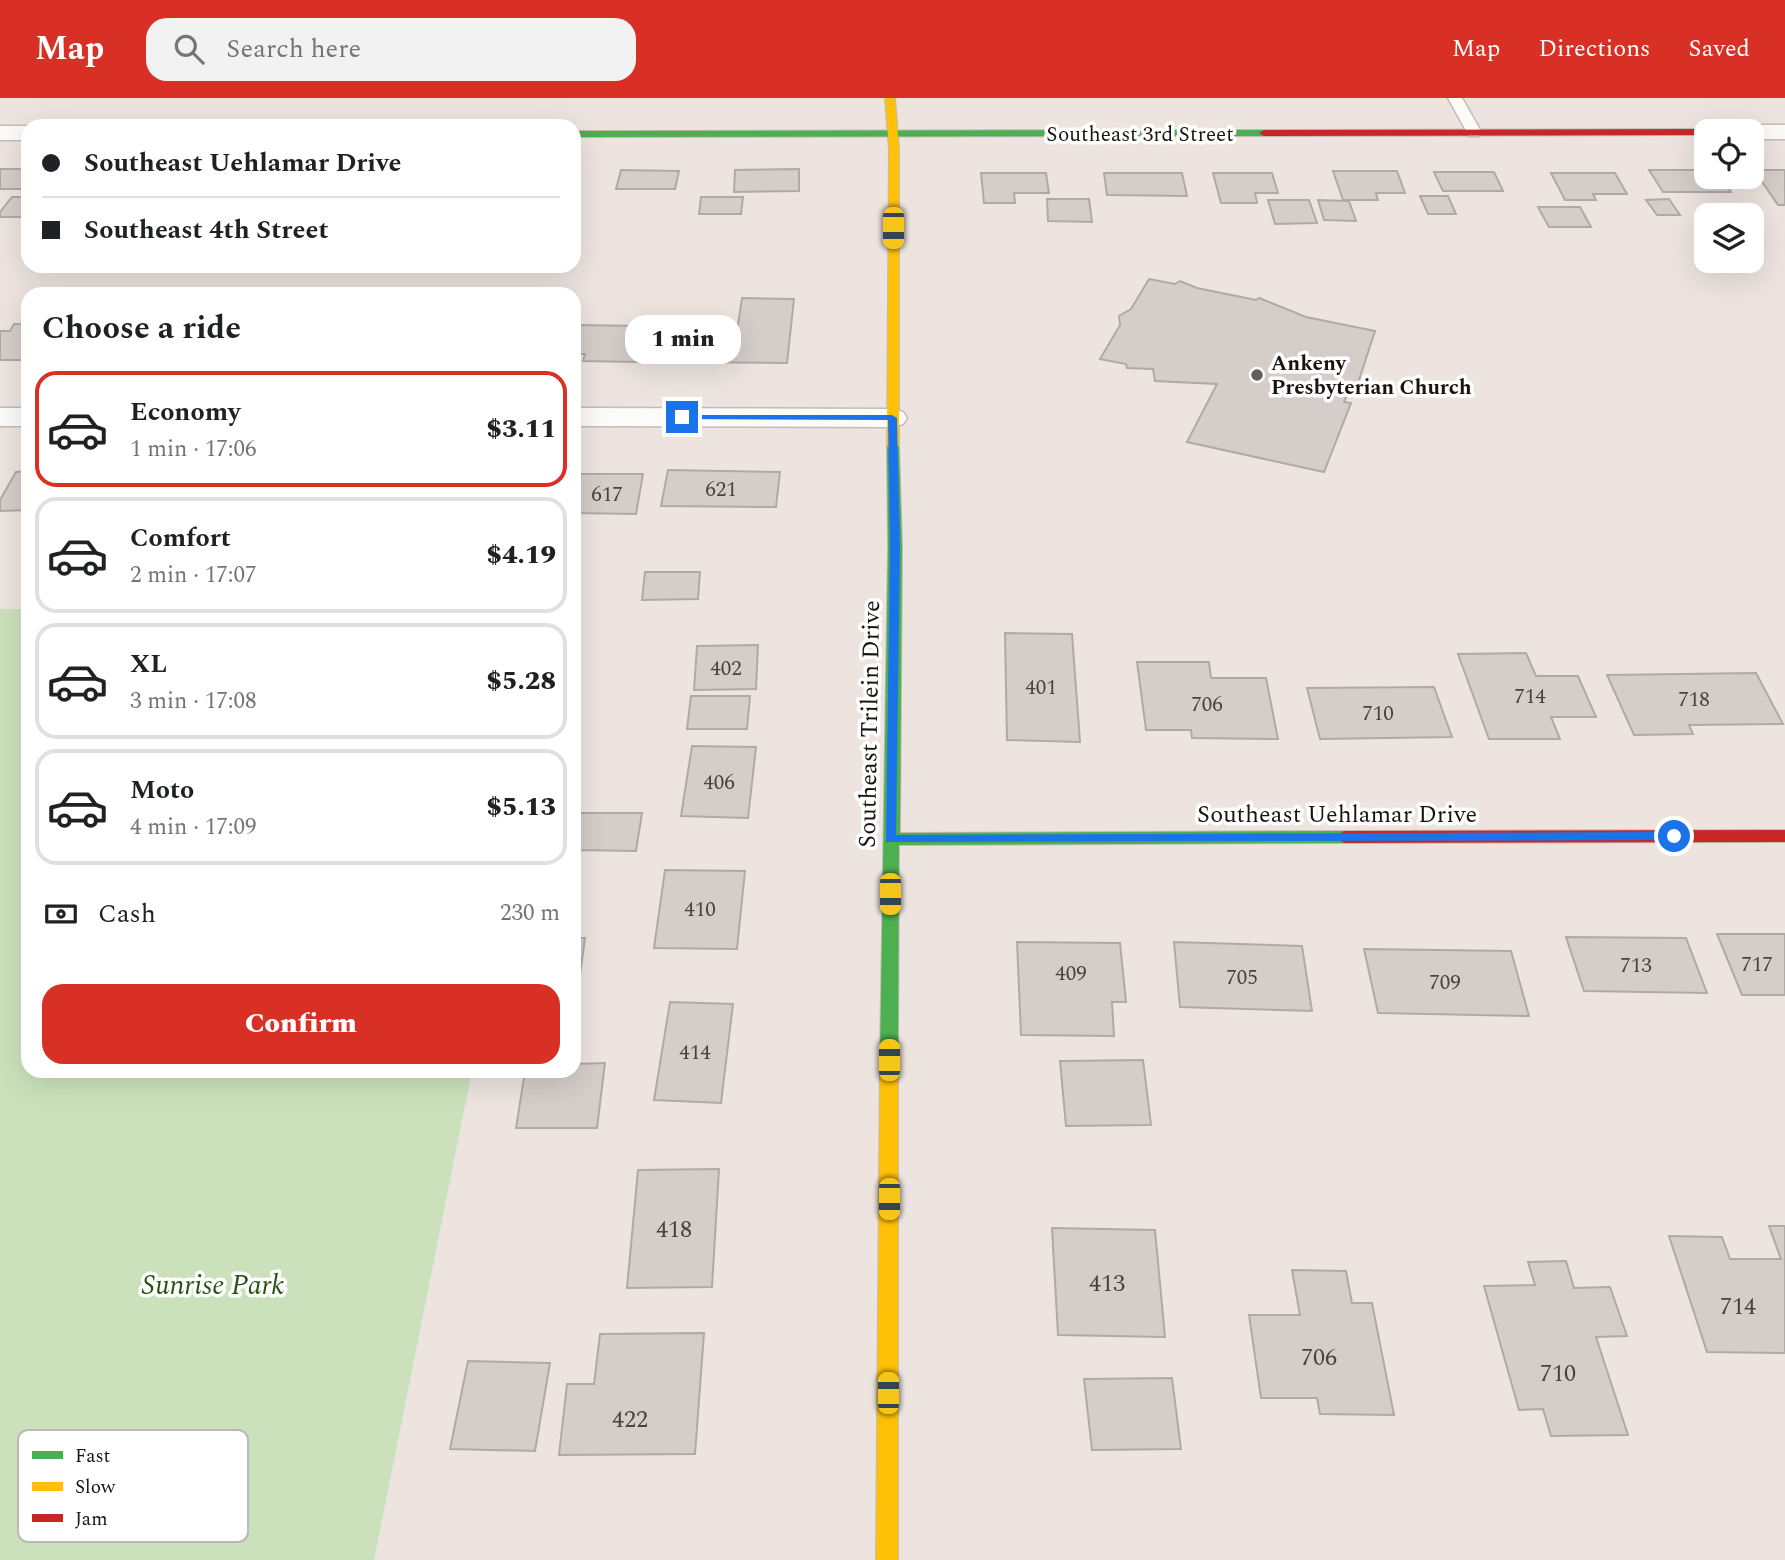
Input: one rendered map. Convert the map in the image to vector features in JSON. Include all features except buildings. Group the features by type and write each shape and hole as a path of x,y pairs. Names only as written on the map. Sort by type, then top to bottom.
{"street":[{"name":"Southeast Trilein Drive","path":"887,1560 890,839 895,547 890,98"},
{"name":"Southeast 3rd Street","path":"581,134 1694,132"},
{"path":"1764,132 1785,132"},
{"path":"0,133 21,133"},
{"path":"0,416 21,417"},
{"path":"581,417 892,418"},
{"name":"Southeast Uehlamar Drive","path":"890,839 1785,836"}],"lane":[{"path":"1455,98 1474,133"}],"green space":[{"name":"Sunrise Park","path":"0,609 21,609 21,1078 471,1078 374,1560 0,1560"}],"traffic: fast":[{"path":"581,134 1264,133"},
{"path":"889,1059 895,547 893,446"},
{"path":"890,839 1344,837"}],"traffic: slow":[{"path":"890,98 894,150 893,446"},
{"path":"887,1560 889,1059"}],"traffic: jam":[{"path":"1264,133 1694,132"},
{"path":"1344,837 1785,836"}],"place":[{"name":"Ankeny Presbyterian Church","path":"1257,375"}],"route":[{"path":"682,417 892,418 895,547 890,839 1674,836"}]}
